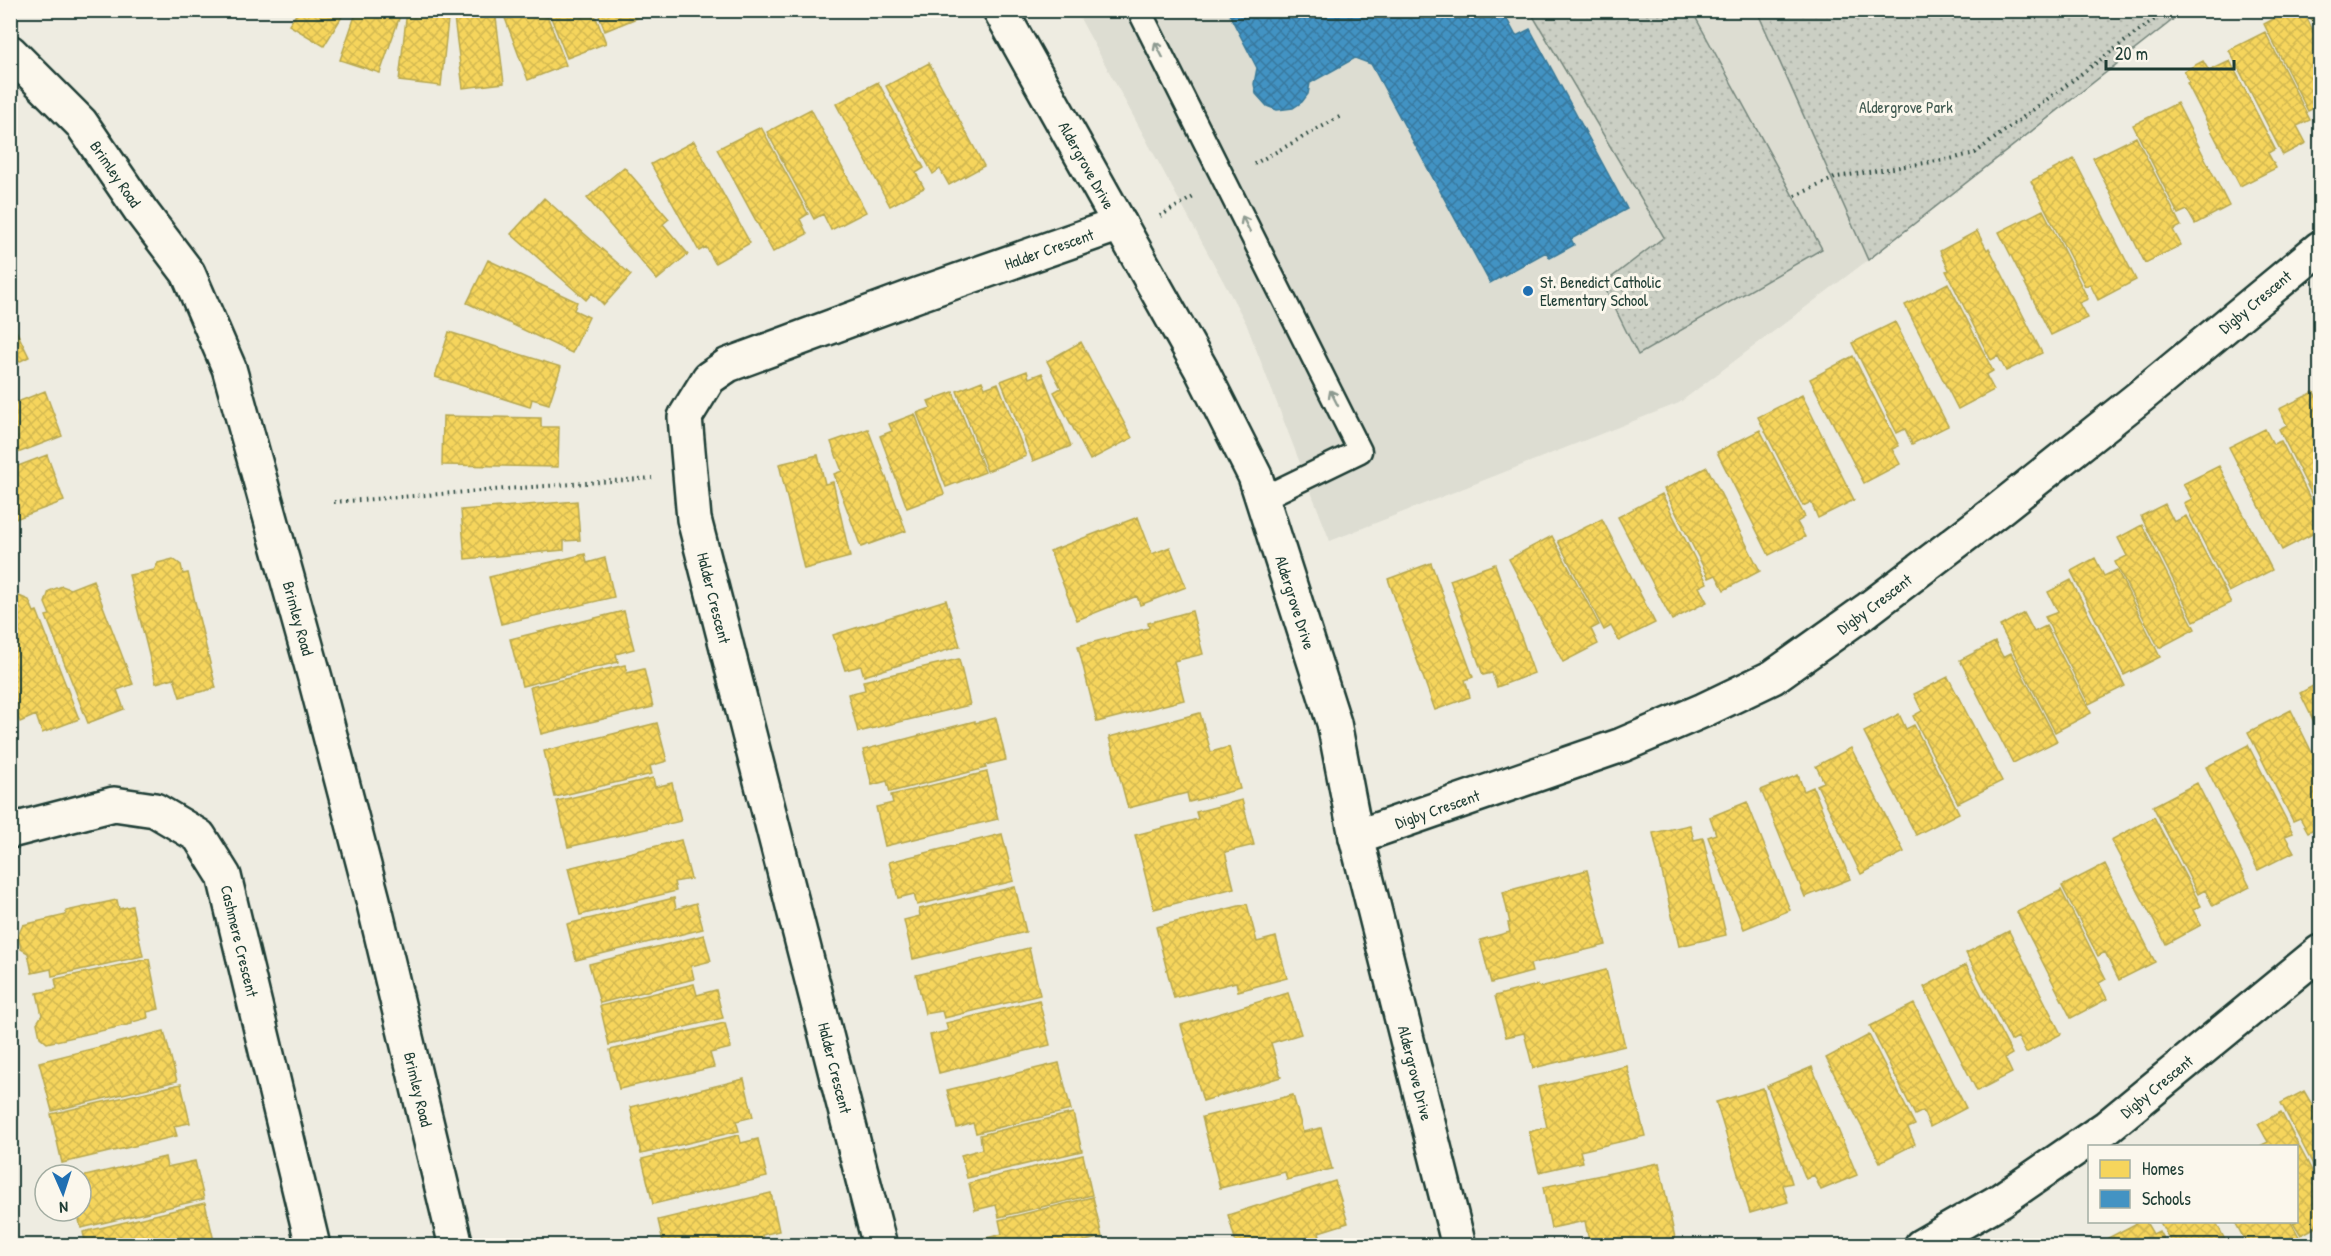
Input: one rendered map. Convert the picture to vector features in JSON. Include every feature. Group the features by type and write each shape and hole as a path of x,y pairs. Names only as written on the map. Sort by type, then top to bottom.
{"street":[{"name":"Aldergrove Drive","path":"1000,10 1201,369 1255,476 1334,723 1356,837 1459,1245"},
{"name":"Brimley Road","path":"10,52 81,123 141,211 188,273 229,368 368,878 456,1245"},
{"name":"Halder Crescent","path":"880,1245 694,519 685,417 709,378 728,365 917,295 1120,224"},
{"name":"Digby Crescent","path":"1356,837 1622,745 1773,677 1998,510 2133,403 2320,248"},
{"name":"Cashmere Crescent","path":"10,831 114,804 155,810 199,836 224,876 313,1245"},
{"name":"Digby Crescent","path":"1921,1245 2001,1200 2107,1126 2320,952"}],"lane":[{"path":"1139,10 1360,451 1263,498"}],"path":[{"path":"1795,196 1837,177 1975,153 2167,10"},
{"path":"334,502 689,475"}],"shaded area":[{"name":"St. Benedict Catholic Elementary School","path":"1076,11 1757,11 1868,260 1679,403 1330,541 1246,323"}],"green space":[{"path":"1530,11 1692,11 1822,249 1638,355 1603,284 1664,237"},
{"name":"Aldergrove Park","path":"1757,11 2184,11 1868,260"}],"building: Homes":[{"path":"299,10 346,10 324,46 289,25"},
{"path":"357,10 402,10 380,73 340,60"},
{"path":"407,10 449,10 441,86 399,81"},
{"path":"453,10 495,10 504,83 463,88"},
{"path":"502,10 545,10 566,65 528,80"},
{"path":"548,10 593,10 606,43 567,58"},
{"path":"597,10 642,10 644,15 605,31"},
{"path":"2290,10 2303,10 2320,45 2320,105 2308,111 2264,24"},
{"path":"2307,10 2320,10 2320,37"},
{"path":"2265,32 2310,120 2297,126 2306,143 2283,155 2229,50"},
{"path":"2203,61 2209,71 2230,61 2275,149 2268,153 2276,168 2240,186 2187,83 2189,82 2184,71"},
{"path":"929,63 984,166 949,185 940,169 933,174 886,86"},
{"path":"878,82 924,168 916,173 924,188 890,206 836,104"},
{"path":"2177,103 2229,206 2195,224 2187,210 2178,214 2133,125"},
{"path":"811,109 866,212 831,230 823,214 814,219 767,132"},
{"path":"761,127 808,214 800,219 807,234 773,252 717,149"},
{"path":"2136,137 2181,226 2173,230 2181,245 2145,263 2093,158"},
{"path":"694,141 750,243 715,263 706,247 699,251 651,164"},
{"path":"2074,159 2136,280 2098,300 2090,284 2085,286 2031,181"},
{"path":"624,167 669,219 663,224 688,254 657,280 587,198"},
{"path":"544,198 631,275 604,305 592,293 586,300 511,234"},
{"path":"2043,210 2088,299 2079,303 2087,318 2051,335 1999,232"},
{"path":"1977,231 1987,250 1989,248 2042,353 2006,371 1998,356 1991,360 1946,271 1949,270 1940,251"},
{"path":"488,260 577,302 574,310 589,317 572,353 467,303"},
{"path":"1948,283 1993,371 1986,375 1994,390 1958,409 1905,305"},
{"path":"10,318 29,357 10,366"},
{"path":"1895,322 1948,426 1912,444 1905,429 1897,433 1852,343"},
{"path":"449,332 561,367 549,404 532,399 530,407 435,377"},
{"path":"1081,342 1132,438 1090,460 1054,392 1061,388 1047,361"},
{"path":"1853,356 1899,446 1892,449 1900,464 1864,483 1810,379"},
{"path":"1027,371 1029,378 1042,373 1071,446 1033,461 1001,381"},
{"path":"982,381 985,388 998,383 1026,456 987,471 957,391"},
{"path":"45,391 62,436 10,456 10,405"},
{"path":"953,392 985,472 946,487 917,413 931,408 928,401"},
{"path":"2314,392 2320,405 2320,511 2279,429 2287,425 2279,409"},
{"path":"1802,395 1854,500 1818,518 1811,502 1803,506 1758,417"},
{"path":"915,414 944,494 907,508 880,436 892,431 889,424"},
{"path":"443,416 541,418 541,427 559,427 558,467 442,465"},
{"path":"868,429 906,531 861,547 834,474 842,471 831,442"},
{"path":"2265,429 2273,444 2281,441 2320,518 2320,530 2282,550 2229,447"},
{"path":"1760,430 1805,517 1797,522 1805,537 1769,555 1717,452"},
{"path":"47,455 64,501 10,521 10,469"},
{"path":"818,455 825,484 833,482 850,557 804,569 779,464"},
{"path":"2219,466 2272,570 2229,592 2184,503 2192,499 2183,484"},
{"path":"1707,467 1760,571 1724,590 1716,575 1709,578 1664,489"},
{"path":"1662,494 1707,583 1699,587 1707,602 1672,620 1618,517"},
{"path":"577,501 580,540 564,541 564,550 465,559 461,510"},
{"path":"2165,504 2174,522 2186,516 2231,603 2194,621 2141,516"},
{"path":"1138,517 1152,554 1170,547 1186,587 1140,605 1137,596 1077,620 1050,551"},
{"path":"1602,519 1655,623 1619,641 1611,626 1604,630 1558,541"},
{"path":"2142,525 2195,629 2159,648 2115,562 2127,556 2118,538"},
{"path":"1552,536 1599,625 1591,629 1598,644 1563,662 1509,559"},
{"path":"585,554 587,563 605,558 614,597 501,624 489,577"},
{"path":"2095,558 2104,576 2117,570 2160,657 2124,675 2071,571"},
{"path":"173,559 181,565 183,574 188,573 216,688 180,697 174,678 156,683 129,575 154,570 158,563"},
{"path":"1431,563 1473,677 1465,680 1470,697 1435,710 1388,579"},
{"path":"1495,564 1534,673 1497,687 1492,673 1483,675 1450,580"},
{"path":"93,580 133,684 117,690 124,709 88,723 46,616 50,615 45,603 49,591 62,586 70,589"},
{"path":"2071,580 2125,686 2089,704 2045,617 2058,612 2048,592"},
{"path":"19,596 29,600 34,612 37,611 79,719 42,733 36,715 20,722 10,699 10,599"},
{"path":"946,600 960,646 864,676 861,666 845,670 833,635"},
{"path":"624,611 634,649 616,654 618,662 522,686 510,639"},
{"path":"1192,611 1203,654 1174,661 1184,700 1097,722 1078,646 1149,628 1148,623"},
{"path":"2024,613 2034,632 2046,626 2091,713 2055,732 2000,626"},
{"path":"1995,642 2003,657 2011,653 2057,741 2013,763 1960,660"},
{"path":"959,659 970,705 858,732 848,694 865,690 863,681"},
{"path":"625,665 627,673 644,669 653,707 541,734 530,687"},
{"path":"1948,677 2002,781 1958,803 1913,716 1922,711 1914,694"},
{"path":"2320,682 2320,734 2300,693"},
{"path":"2291,710 2320,769 2320,826 2308,832 2300,818 2293,821 2248,732"},
{"path":"1200,713 1211,752 1229,747 1240,789 1189,802 1187,793 1128,808 1109,737"},
{"path":"1899,714 1906,729 1914,725 1959,813 1916,835 1864,732"},
{"path":"996,718 1006,760 985,765 986,768 890,792 887,781 872,785 863,750 975,721 975,723"},
{"path":"657,723 667,761 650,766 652,774 555,797 544,751"},
{"path":"2248,745 2293,833 2285,836 2294,852 2258,870 2206,767"},
{"path":"1851,748 1904,852 1861,874 1817,785 1824,782 1816,766"},
{"path":"987,772 998,819 885,846 876,807 893,803 891,795"},
{"path":"1798,775 1804,791 1813,787 1850,879 1805,897 1761,790"},
{"path":"653,778 655,787 672,783 681,821 568,847 557,801"},
{"path":"2197,783 2250,887 2213,906 2205,890 2198,894 2153,806"},
{"path":"1242,800 1254,845 1225,852 1234,888 1154,909 1135,835 1198,819 1196,812"},
{"path":"1747,802 1790,910 1744,929 1708,837 1716,834 1710,817"},
{"path":"2154,817 2201,906 2193,910 2201,925 2166,944 2111,840"},
{"path":"1690,825 1694,840 1703,838 1726,935 1679,946 1653,833"},
{"path":"1002,834 1014,881 917,905 914,894 898,898 889,862"},
{"path":"681,840 691,879 674,882 676,891 580,915 568,868"},
{"path":"2105,864 2155,962 2119,980 2105,952 2098,956 2062,886"},
{"path":"1587,870 1606,945 1530,964 1532,972 1491,983 1480,940 1510,932 1503,892"},
{"path":"1015,887 1026,932 913,959 904,920 920,916 919,909"},
{"path":"2061,890 2106,979 2099,983 2107,999 2071,1018 2017,912"},
{"path":"674,898 676,909 696,903 703,929 576,960 567,924"},
{"path":"117,900 119,909 132,906 143,956 52,976 51,969 32,973 28,953 21,949 18,935 23,925 66,915 66,911"},
{"path":"1247,904 1257,942 1276,937 1287,978 1238,991 1236,982 1174,998 1156,927"},
{"path":"2009,931 2061,1034 2026,1053 2018,1037 2011,1041 1966,953"},
{"path":"704,935 711,961 691,966 694,979 600,1003 589,964"},
{"path":"1029,948 1040,995 944,1018 942,1011 925,1014 916,975"},
{"path":"149,959 159,1009 147,1012 148,1018 132,1022 132,1024 47,1043 40,1037 37,1023 42,1015 37,993 57,989 55,979"},
{"path":"1966,965 2012,1054 2005,1058 2012,1073 1977,1091 1924,987"},
{"path":"1606,970 1625,1046 1533,1068 1524,1033 1506,1037 1495,996"},
{"path":"694,984 697,995 716,990 723,1018 609,1045 600,1006"},
{"path":"1288,993 1301,1034 1271,1043 1281,1077 1203,1101 1181,1025"},
{"path":"1039,1000 1050,1045 939,1073 930,1035 948,1031 946,1023"},
{"path":"1914,1004 1966,1108 1930,1127 1923,1111 1915,1115 1870,1026"},
{"path":"725,1023 731,1048 710,1053 714,1067 619,1089 610,1050"},
{"path":"164,1031 177,1081 52,1111 39,1062"},
{"path":"1869,1035 1915,1125 1908,1128 1915,1144 1880,1162 1826,1058"},
{"path":"1059,1063 1071,1110 976,1133 973,1123 957,1128 947,1090"},
{"path":"1627,1066 1645,1136 1580,1151 1583,1162 1539,1172 1529,1132 1547,1127 1538,1087"},
{"path":"1812,1067 1857,1175 1821,1190 1814,1175 1806,1179 1767,1086"},
{"path":"744,1079 753,1117 736,1121 739,1131 641,1154 630,1107"},
{"path":"181,1084 190,1123 174,1126 177,1136 62,1163 51,1114"},
{"path":"1763,1088 1792,1183 1783,1185 1788,1202 1750,1213 1716,1102"},
{"path":"2304,1091 2315,1110 2320,1107 2320,1178 2281,1103"},
{"path":"1293,1095 1303,1132 1321,1128 1332,1169 1287,1180 1285,1172 1220,1188 1202,1117"},
{"path":"2281,1112 2320,1186 2320,1225 2301,1235 2294,1223 2298,1223 2298,1145 2262,1145 2268,1142 2258,1124"},
{"path":"1073,1113 1082,1151 967,1178 961,1155 982,1149 980,1135"},
{"path":"739,1135 741,1143 758,1139 767,1177 653,1204 642,1159"},
{"path":"1083,1155 1092,1195 999,1217 996,1205 975,1210 969,1183"},
{"path":"165,1157 167,1167 195,1161 204,1199 81,1228 80,1223 93,1223 93,1174"},
{"path":"1659,1163 1675,1238 1640,1246 1590,1246 1585,1221 1551,1228 1543,1187"},
{"path":"1335,1181 1348,1223 1319,1232 1323,1246 1237,1246 1228,1215"},
{"path":"771,1193 779,1231 762,1235 765,1244 664,1246 658,1220"},
{"path":"1093,1197 1102,1237 1066,1246 985,1246 983,1239 1002,1234 999,1220"},
{"path":"205,1203 214,1241 195,1246 86,1246 83,1232"},
{"path":"2137,1223 2147,1223 2153,1234 2159,1231 2167,1246 2112,1246 2108,1238"},
{"path":"2161,1223 2216,1223 2228,1246 2173,1246"},
{"path":"2236,1223 2292,1223 2304,1246 2248,1246"},
{"path":"1104,1240 1105,1246 1082,1246"}],"building: Schools":[{"path":"1227,10 1502,10 1516,36 1530,29 1627,209 1571,239 1574,245 1550,258 1546,252 1490,283 1371,64 1355,58 1310,83 1308,94 1293,108 1277,110 1267,106 1256,94 1254,84 1257,68"}],"place":[{"name":"St. Benedict Catholic Elementary School","path":"1528,291"}]}
